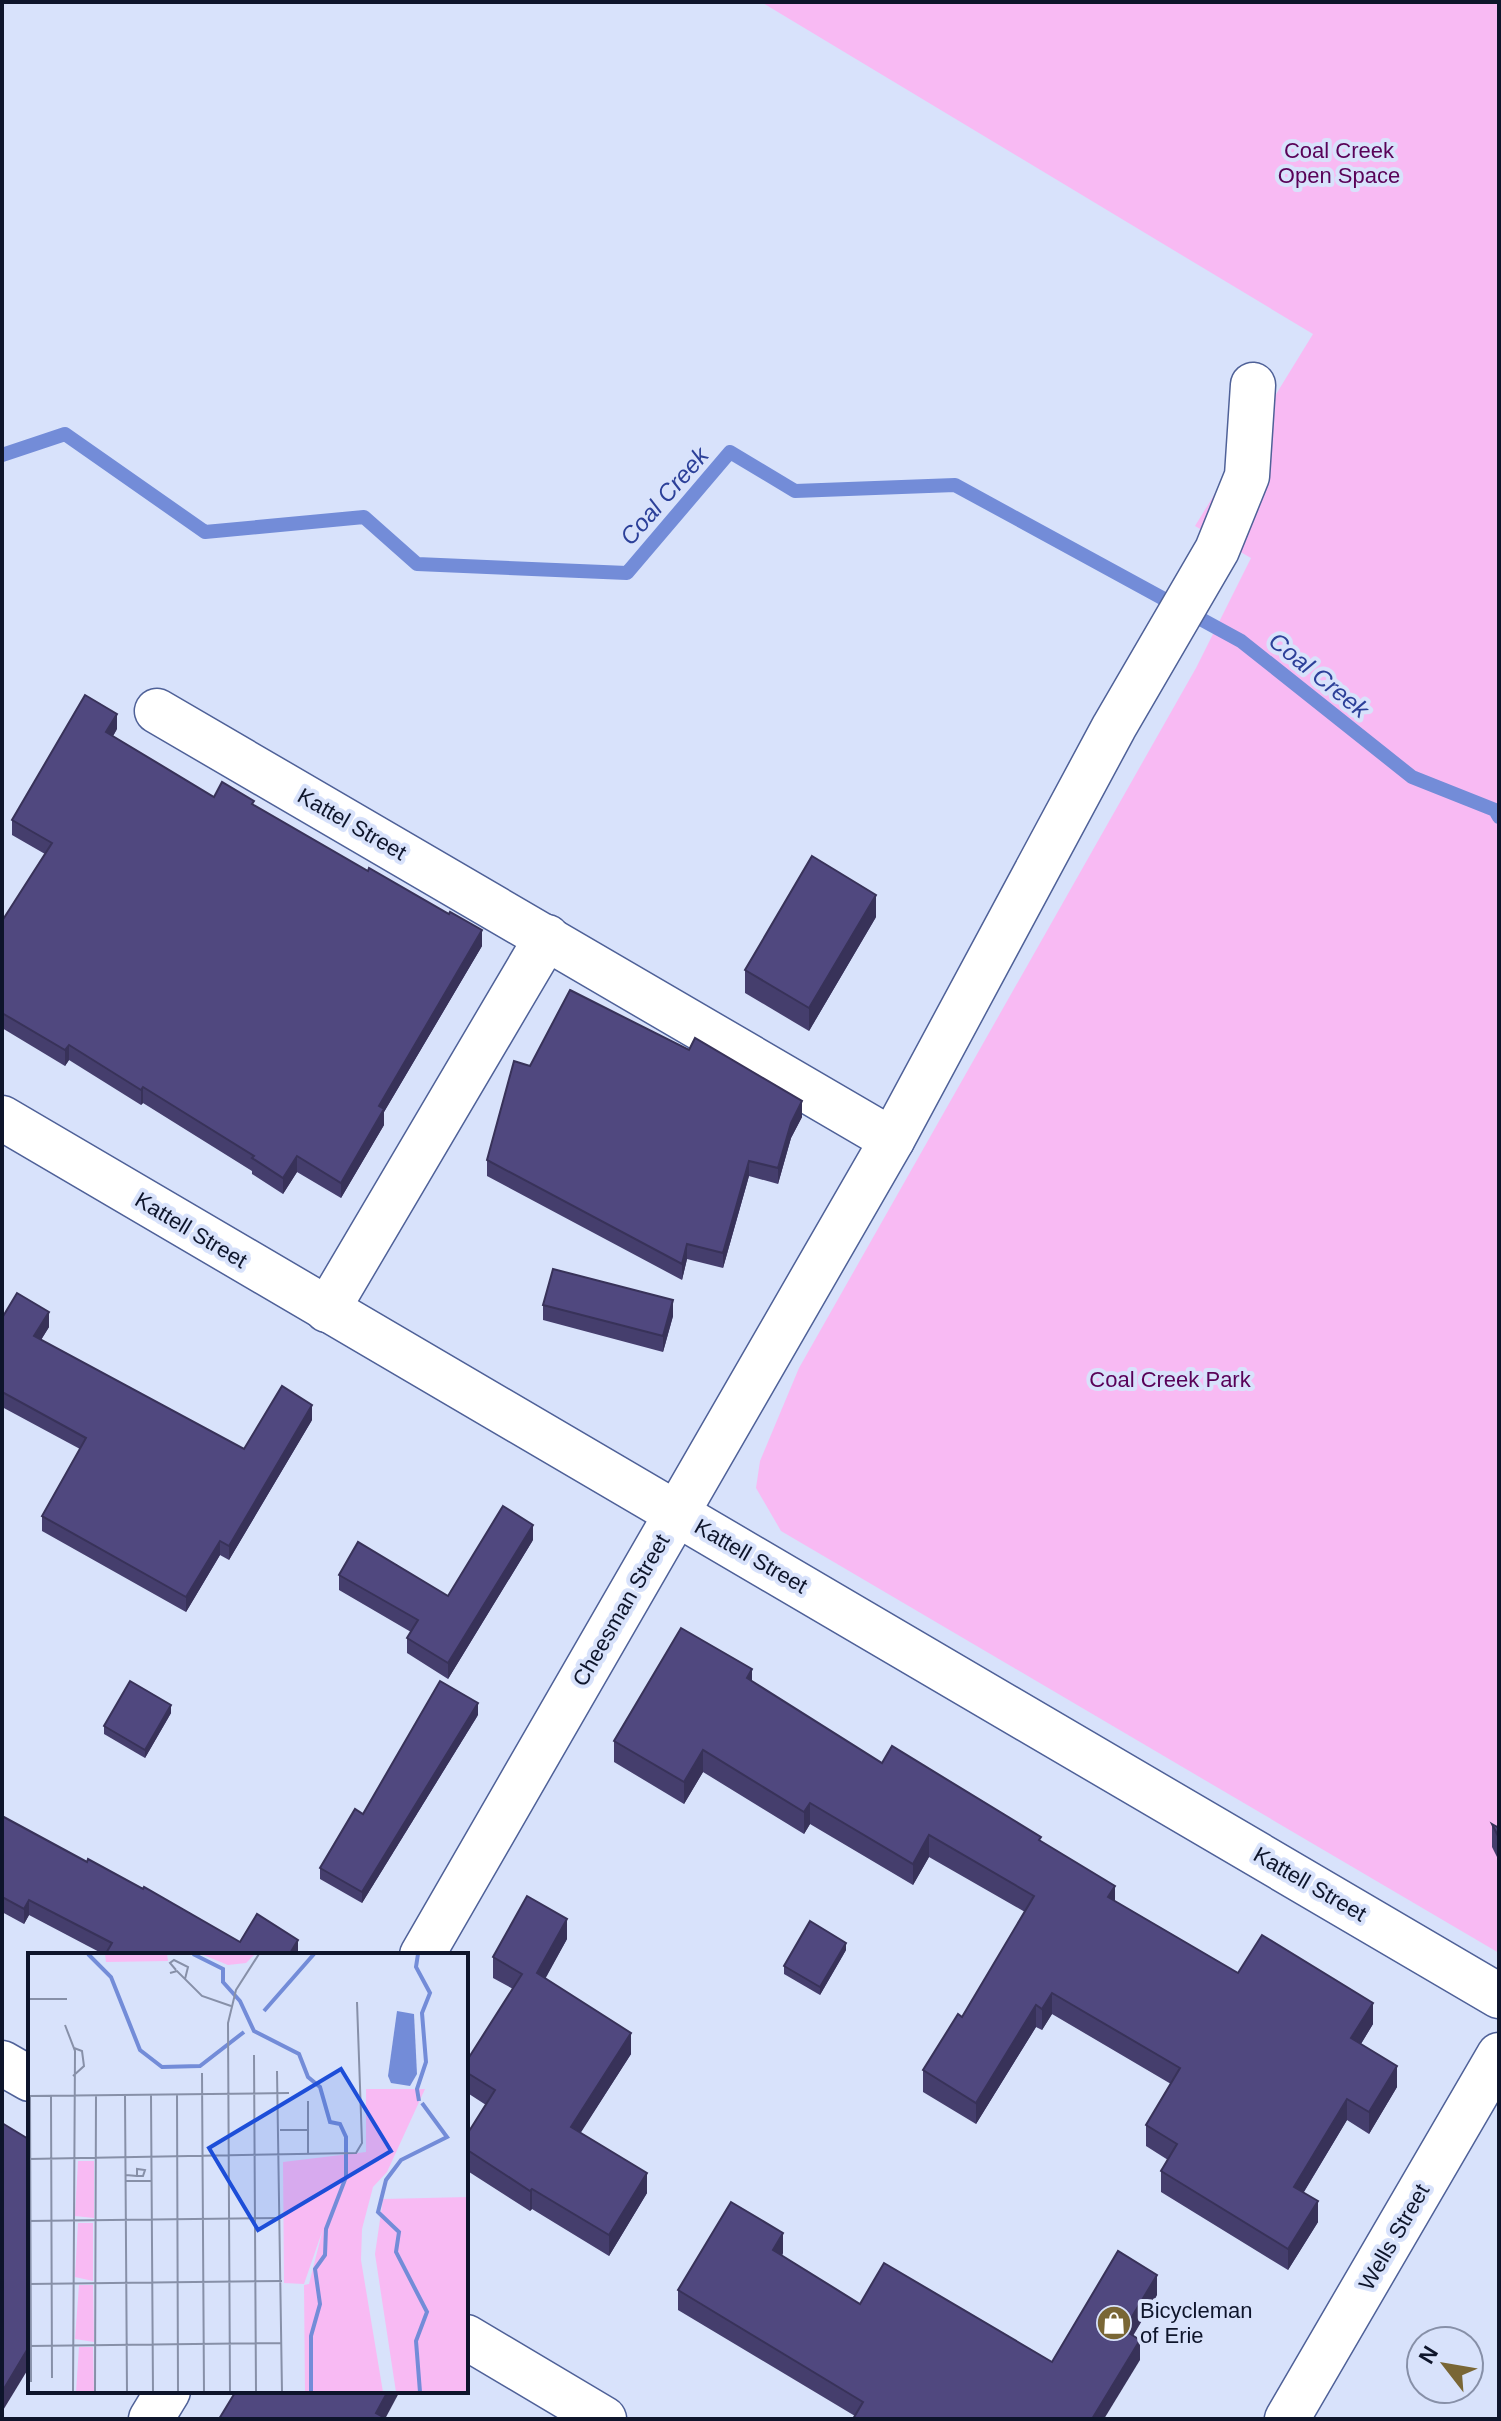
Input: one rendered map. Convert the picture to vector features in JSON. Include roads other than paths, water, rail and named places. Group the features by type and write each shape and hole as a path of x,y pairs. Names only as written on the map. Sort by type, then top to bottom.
{"street":[{"name":"Cheesman Street","path":"423,1953 892,1140 1114,727 1217,550 1247,476 1253,385"},
{"name":"Kattel Street","path":"157,711 892,1140"},
{"path":"327,1310 547,937"},
{"name":"Kattell Street","path":"2,1118 1499,1996"},
{"name":"Wells Street","path":"1287,2419 1499,2055"},
{"path":"2,2063 28,2078"},
{"path":"468,2338 604,2419"},
{"path":"151,2419 167,2393"}],"waterway":[{"name":"Coal Creek","path":"2,455 65,434 205,532 364,517 417,564 627,573 730,452 795,491 955,485 1241,641 1412,777 1495,810 1499,817"}],"place":[{"name":"Bicycleman of Erie","path":"1114,2323"}],"park label":[{"name":"Coal Creek Open Space","path":"1339,162"},
{"name":"Coal Creek Park","path":"1170,1379"}]}
